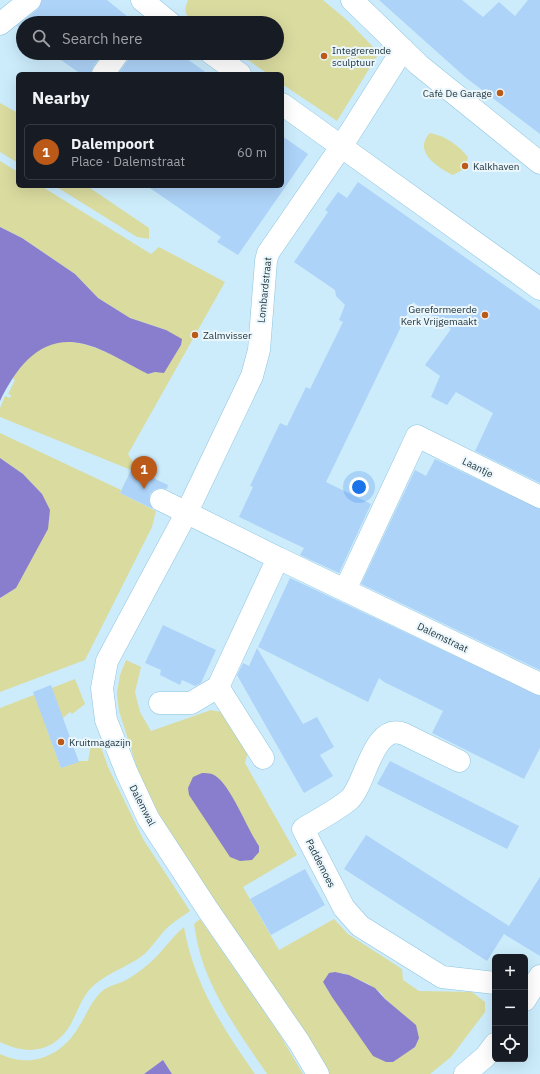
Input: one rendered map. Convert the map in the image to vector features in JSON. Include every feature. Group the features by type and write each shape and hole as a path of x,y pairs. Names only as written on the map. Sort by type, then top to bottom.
{"street":[{"path":"0,24 30,0"},
{"path":"352,0 403,50 540,163"},
{"path":"341,147 403,50"},
{"path":"104,72 113,60"},
{"path":"221,60 237,72"},
{"path":"284,105 540,289"},
{"name":"Lombardstraat","path":"187,512 252,376 257,359 266,257 341,147"},
{"name":"Laantje","path":"345,590 417,436 540,497"},
{"name":"Dalemstraat","path":"161,500 540,684"},
{"name":"Dalemwal","path":"187,512 107,661 102,688 106,720 127,773 148,818 208,910 307,1054 318,1074"},
{"path":"160,703 191,703 218,687 278,558"},
{"path":"218,687 263,758"},
{"name":"Paddemoes","path":"459,761 404,734 399,732 390,733 379,742 350,798 303,829 344,908 360,926 442,977 492,983"},
{"path":"465,1074 485,1057 492,1048"}],"green space":[{"path":"188,0 323,0 348,21 379,53 337,121 284,85 284,72 265,72 248,60 284,60 284,16 188,16 185,10"},
{"path":"0,103 16,112 16,162 0,152"},
{"path":"430,133 446,139 460,149 468,157 466,168 453,175 434,163 425,152 424,146 425,140"},
{"path":"0,161 16,171 16,188 44,188 151,254 159,247 225,282 128,454 138,470 133,468 131,470 0,417 0,408 5,396 10,398 11,395 8,394 15,380 12,378 28,359 39,349 52,343 80,343 109,354 148,374 155,372 166,330 130,318 98,298 75,274 22,238 0,227"},
{"path":"58,188 90,188 149,228 149,239 137,237"},
{"path":"0,433 121,490 120,493 156,511 152,527 85,660 0,692 0,598 16,588 42,494 23,474 0,458"},
{"path":"126,660 141,667 135,692 140,712 151,731 211,710 226,713 249,748 245,763 297,855 243,887 279,950 334,919 348,934 402,969 403,980 419,991 472,992 485,1002 485,1012 451,1057 430,1074 330,1074 311,1042 184,856 153,805 140,777 119,711 117,693 120,675","holes":["343,973 368,984 381,993 385,999 408,1019 415,1047 390,1062 345,1014 323,982"]},
{"path":"75,679 85,704 72,714 70,712 63,718 45,724 61,768 79,761 88,761 91,745 99,741 108,767 143,839 190,911 166,929 149,950 142,956 104,977 93,986 85,996 67,1030 60,1038 44,1048 36,1050 18,1049 0,1042 0,708"},
{"path":"200,919 280,1035 303,1074 267,1074 230,1019 208,975 199,951 194,924"},
{"path":"184,927 189,948 202,986 231,1039 255,1074 172,1074 163,1060 144,1074 0,1074 0,1054 23,1060 34,1060 44,1057 63,1046 71,1038 91,1005 101,992 108,987 127,979 143,968 155,958"}],"shaded area":[{"path":"0,227 22,238 75,274 98,298 130,318 166,330 182,339 181,345 164,373 155,372 148,374 99,349 81,343 65,342 51,345 38,351 17,372 0,401"},
{"path":"0,458 23,474 42,494 50,510 48,529 16,588 0,598"},
{"path":"202,773 212,774 218,778 225,785 231,795 259,846 259,852 252,860 240,861 230,857 189,795 188,788 193,777"},
{"path":"335,972 349,975 375,988 385,999 416,1025 419,1038 415,1047 393,1062 386,1062 373,1056 323,982 329,973"},
{"path":"163,1060 172,1074 144,1074"}],"building":[{"path":"42,0 107,0 127,16 29,16 38,9"},
{"path":"379,0 462,0 483,17 499,2 515,16 528,0 540,0 540,134 465,77"},
{"path":"61,60 98,60 92,72 78,72"},
{"path":"128,60 189,60 205,72 119,72"},
{"path":"284,137 308,154 238,255 217,242 221,237 150,188 284,188"},
{"path":"358,182 540,310 540,483 475,451 493,413 456,392 447,405 431,397 440,376 425,365 451,329 413,302 326,482 371,504 339,573 300,555 304,548 239,517 253,487 250,486 280,423 287,426 306,387 310,389 343,322 339,320 345,305 336,296 335,290 294,262 328,212 325,210 338,192 347,198"},
{"path":"435,459 540,509 540,670 361,584 415,470 426,476"},
{"path":"132,468 168,485 167,489 160,488 154,490 150,494 149,501 153,509 120,493"},
{"path":"290,578 540,696 540,748 524,779 432,733 443,711 384,682 379,678 368,702 258,647"},
{"path":"163,625 216,650 201,683 195,686 182,680 180,685 160,675 161,670 145,663"},
{"path":"257,648 303,724 317,717 334,747 320,755 333,776 304,793 237,675 243,663 249,666"},
{"path":"51,685 79,762 61,768 33,692"},
{"path":"390,761 519,826 507,849 377,784"},
{"path":"366,835 509,926 540,877 540,956 504,934 487,961 344,869"},
{"path":"305,869 325,905 271,935 250,899"}],"place":[{"name":"Integrerende sculptuur","path":"324,56"},
{"name":"Café De Garage","path":"500,93"},
{"name":"Kalkhaven","path":"465,166"},
{"name":"Gereformeerde Kerk Vrijgemaakt","path":"485,315"},
{"name":"Zalmvisser","path":"195,335"},
{"name":"Dalempoort","path":"144,489"},
{"name":"Kruitmagazijn","path":"61,742"}]}
